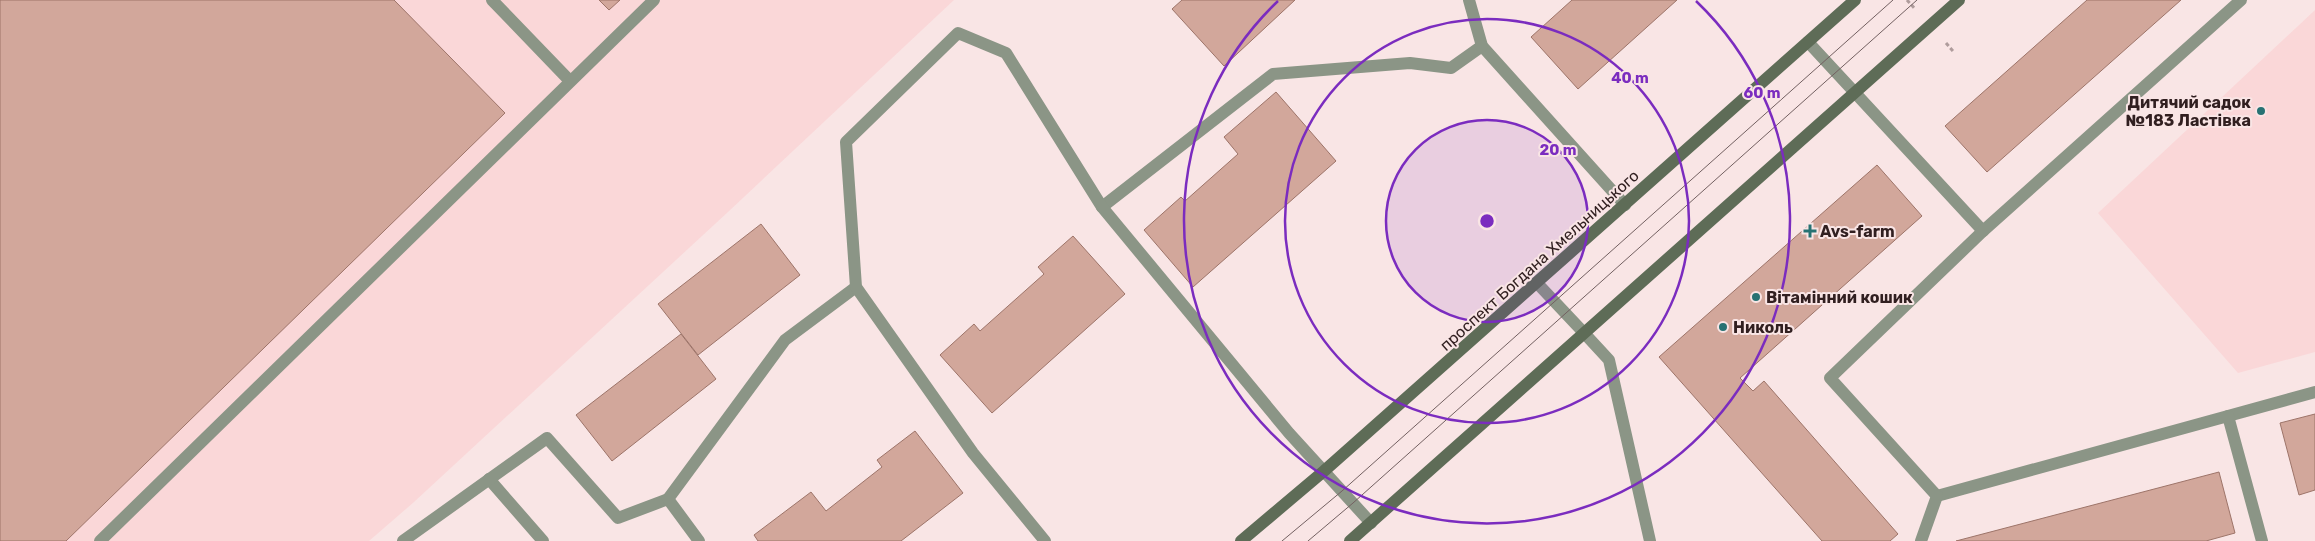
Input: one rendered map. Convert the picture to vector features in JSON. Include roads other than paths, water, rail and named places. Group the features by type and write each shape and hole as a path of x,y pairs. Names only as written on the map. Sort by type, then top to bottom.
{"main road":[{"name":"проспект Богдана Хмельницького","path":"1241,541 1324,472 1855,0"},
{"path":"1350,541 1959,0"}],"street":[{"path":"492,0 570,81"},
{"path":"100,541 654,0"},
{"path":"1469,0 1482,46 1624,205"},
{"path":"1937,496 1830,378 1983,231 2241,0"},
{"path":"1045,541 973,453 856,287 846,142 958,33 1006,53 1102,207 1289,433 1371,523"},
{"path":"1808,42 1983,231"},
{"path":"1102,207 1273,74 1410,63 1451,68 1482,46"},
{"path":"1538,283 1609,360 1650,541"},
{"path":"403,541 547,438 618,518 668,499 785,340 856,287"},
{"path":"1937,496 2315,392"},
{"path":"2228,416 2262,541"},
{"path":"490,479 543,541"},
{"path":"1921,541 1937,496"},
{"path":"668,499 699,541"}],"tram line":[{"path":"1282,541 1342,491 1893,0"},
{"path":"1308,541 1917,0"}],"place":[{"name":"Дитячий садок №183 Ластівка","path":"2261,111"},
{"name":"Avs-farm","path":"1810,231"},
{"name":"Вітамінний кошик","path":"1756,297"},
{"name":"Николь","path":"1723,327"}]}
